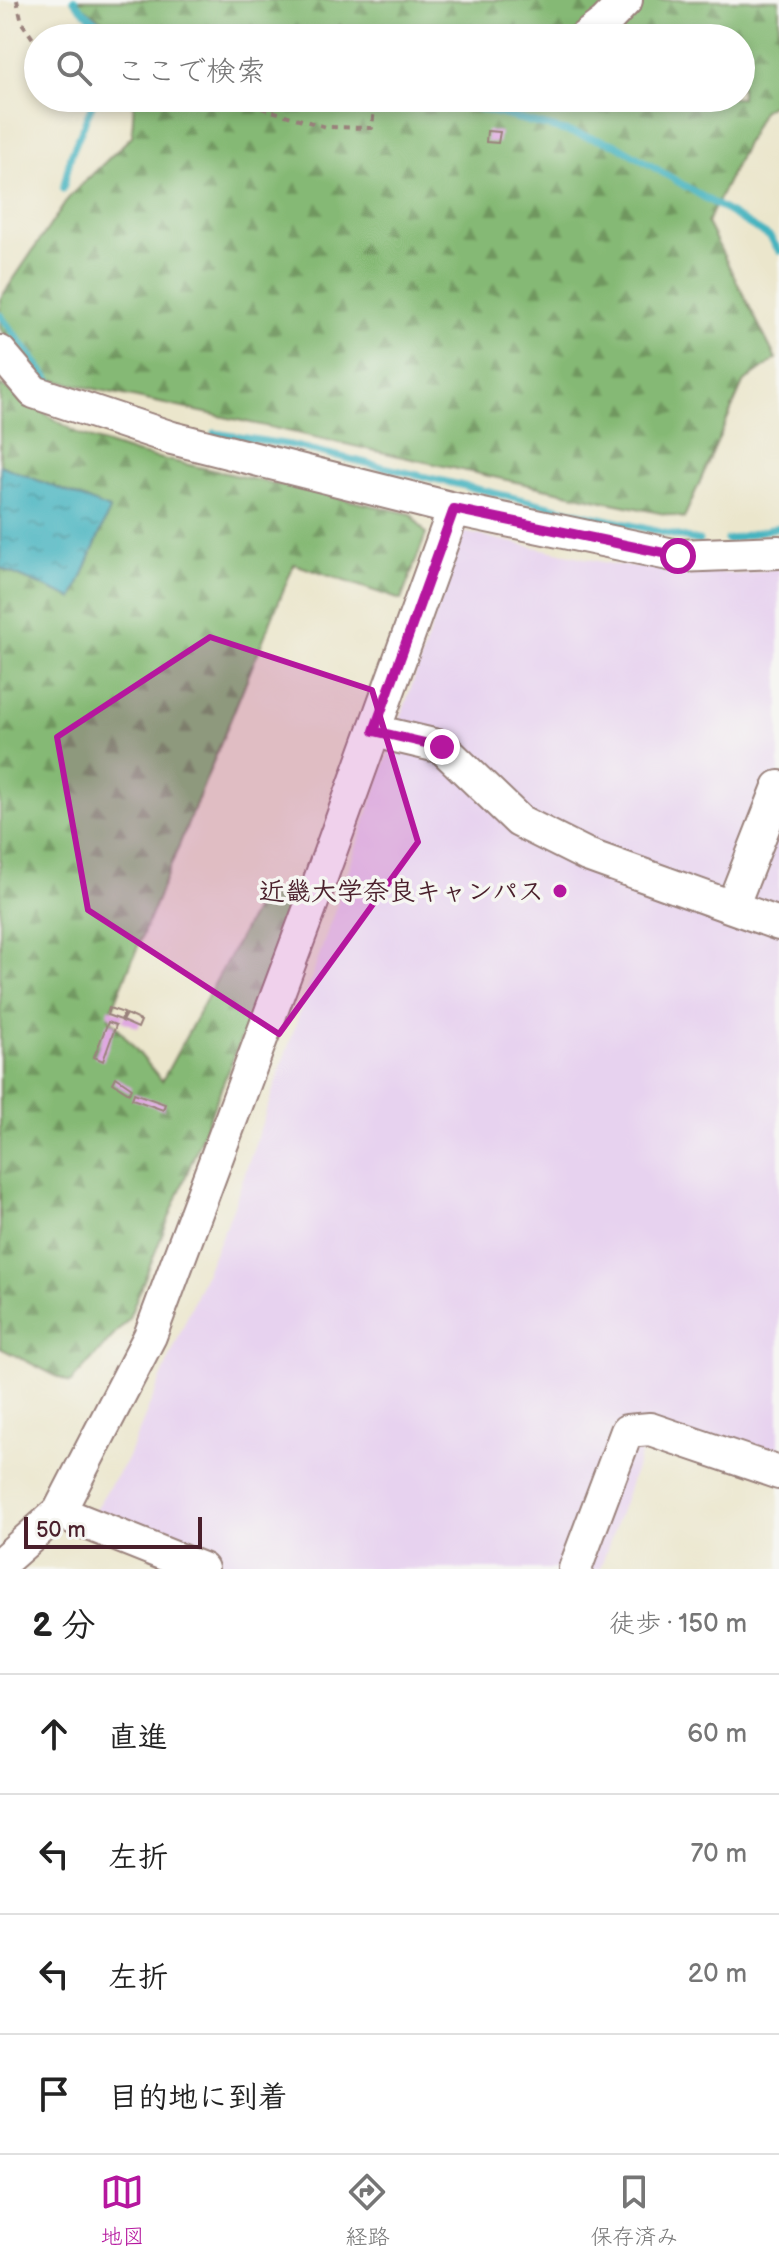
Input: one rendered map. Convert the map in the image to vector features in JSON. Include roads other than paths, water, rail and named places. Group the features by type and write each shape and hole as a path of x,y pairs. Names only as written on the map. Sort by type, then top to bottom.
{"street":[{"path":"602,24 626,0"},
{"path":"0,352 34,392 172,438 454,509 678,556 779,552"},
{"path":"0,1564 59,1512 150,1336 454,509"},
{"path":"374,731 442,747 519,821 587,855 779,924"},
{"path":"732,907 779,787"},
{"path":"575,1569 627,1431 650,1429 779,1473"},
{"path":"59,1512 202,1569"}],"water":[{"path":"0,465 110,509 73,599 0,568"}],"waterway":[{"path":"74,0 100,24"},
{"path":"63,189 71,155 89,112"},
{"path":"492,112 615,144 770,237 779,251"},
{"path":"0,315 55,387"},
{"path":"215,433 290,445 699,541"},
{"path":"727,540 779,527"}],"place":[{"name":"近畿大学奈良キャンパス","path":"560,891"}]}
